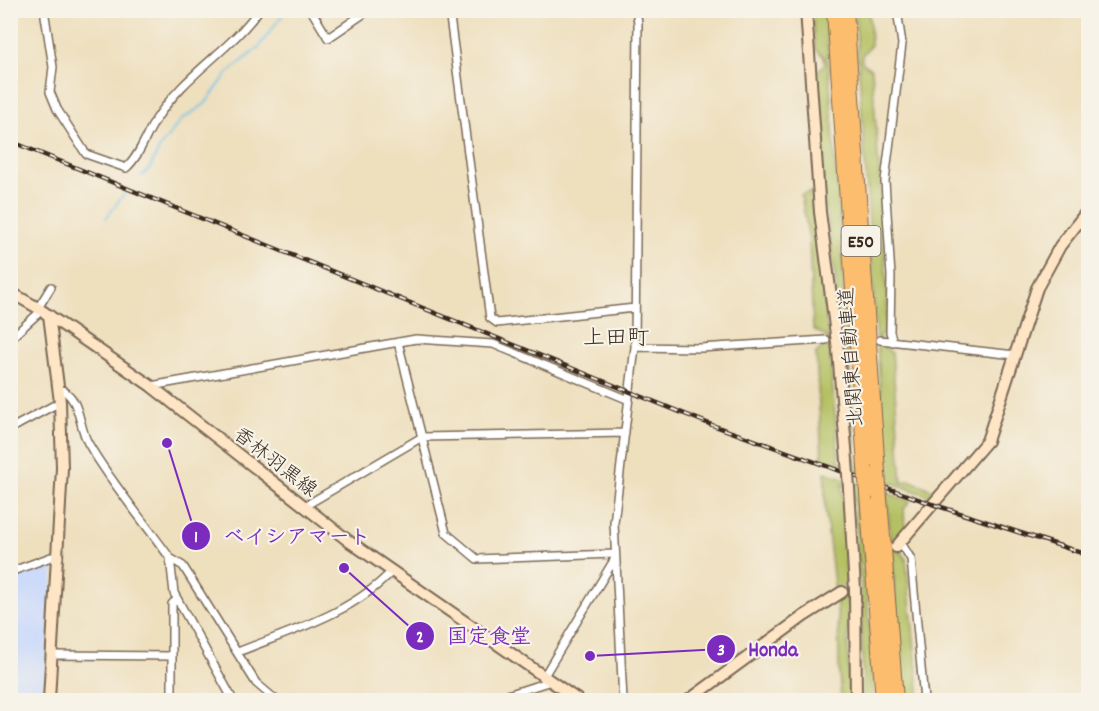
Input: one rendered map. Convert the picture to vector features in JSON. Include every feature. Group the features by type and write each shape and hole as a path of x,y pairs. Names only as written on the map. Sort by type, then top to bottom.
{"highway":[{"name":"北関東自動車道","path":"834,10 872,470"},
{"name":"北関東自動車道","path":"846,10 883,700"},
{"name":"北関東自動車道","path":"873,496 896,700"}],"street":[{"path":"46,10 53,67 50,92 57,109 86,154 126,168 163,109 184,82 236,39 259,10"},
{"path":"311,10 328,38 369,10"},
{"path":"449,10 490,318 497,322 635,308"},
{"path":"623,700 614,557 614,508 634,347 638,23 636,10"},
{"path":"806,10 820,212 838,350 849,488 855,590 856,700"},
{"path":"893,342 885,180 902,44 897,10"},
{"path":"924,700 910,559 899,545 987,441 1037,288 1050,261 1089,210"},
{"path":"10,339 43,311 51,286"},
{"name":"香林羽黒線","path":"10,292 43,311 152,386 392,572 578,700"},
{"path":"43,311 48,323 60,402 62,468 59,557 49,700"},
{"path":"152,386 416,339 493,344 629,400"},
{"path":"634,347 699,348 826,340"},
{"path":"880,340 1015,355"},
{"path":"399,342 446,533 477,559 614,557"},
{"path":"58,388 73,399 88,442 170,558 183,566 256,683 276,700"},
{"path":"10,429 60,402"},
{"path":"305,506 422,436 625,433"},
{"path":"10,572 51,557 59,557"},
{"path":"492,700 548,678 614,557"},
{"path":"170,558 177,599 233,700"},
{"path":"238,652 315,621 364,596 392,572"},
{"path":"689,700 804,616 842,592"},
{"path":"172,700 172,604 177,599"},
{"path":"52,655 172,656"}],"shaded area":[{"path":"51,561 54,563 44,700 11,700 11,577"}],"green space":[{"path":"812,11 825,11 856,463 858,467 886,476 855,11 869,11 871,45 862,55 862,62 872,70 888,300 886,329 880,335 880,344 892,353 902,483 909,480 935,491 932,497 822,458 816,353 826,344 825,336 813,329 809,239 801,195 810,192 828,335 839,461 851,465 854,461 847,363 825,205 815,73 825,64 824,57 815,49"},
{"path":"825,472 910,501 904,509 905,531 895,543 898,552 901,551 906,559 920,700 904,700 887,499 860,489 874,700 863,700 861,590 853,488 842,484 847,581 849,700 841,700 836,602 844,596 835,592 825,507"}],"waterway":[{"path":"142,176 150,168 160,147 181,120 205,104 228,73 258,48 286,10"},
{"path":"106,218 124,194"}],"tunnel":[{"path":"826,340 857,340"},
{"path":"842,592 877,563"}],"railway":[{"path":"10,141 712,425 932,504 1088,555"}],"place":[{"name":"ベイシアマート","path":"167,443"},
{"name":"国定食堂","path":"344,568"},
{"name":"Honda","path":"590,656"}],"district":[{"name":"上田町","path":"616,336"}]}
